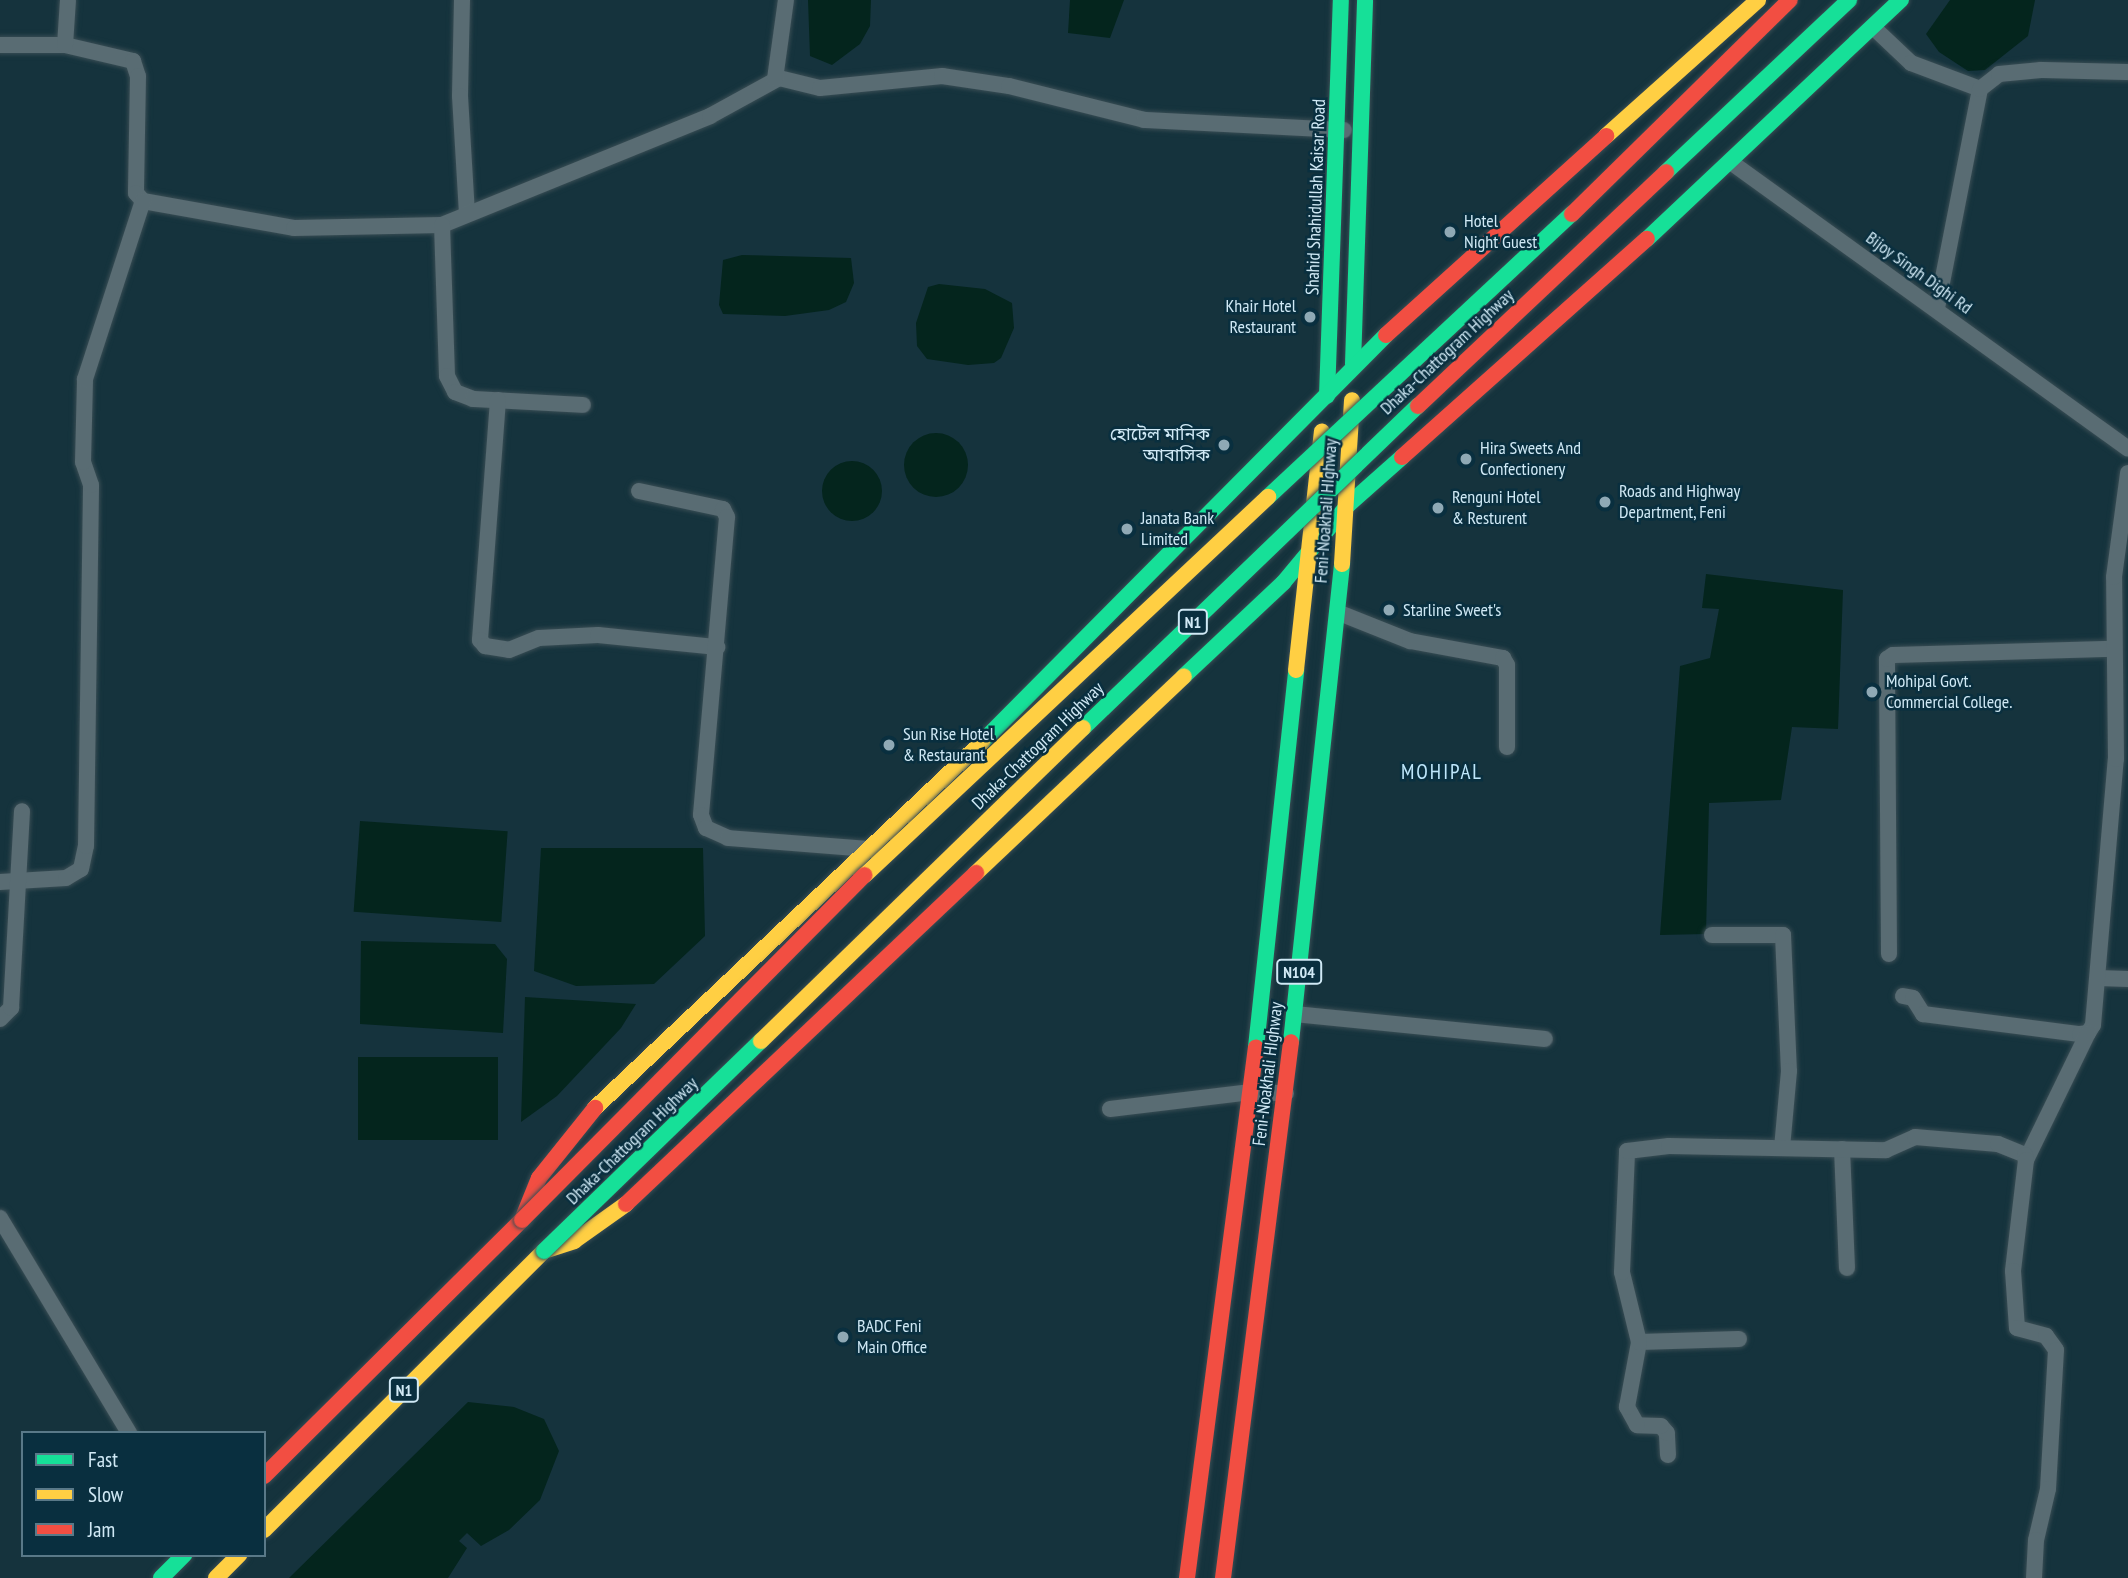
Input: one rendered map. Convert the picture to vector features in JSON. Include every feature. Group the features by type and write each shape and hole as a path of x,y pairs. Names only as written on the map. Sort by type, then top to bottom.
{"main road":[{"name":"Shahid Shahidullah Kaisar Road","path":"1327,396 1339,130 1341,0"},
{"name":"N104","path":"1353,364 1354,257 1364,131 1365,0"},
{"path":"522,1220 539,1178 582,1121 1034,692 1327,396 1353,364 1758,0"},
{"name":"Dhaka-Chattogram Highway","path":"266,1474 885,855 1640,150 1790,0"},
{"name":"Dhaka-Chattogram Highway","path":"266,1528 544,1251 1333,486 1849,0"},
{"path":"544,1251 574,1241 625,1205 1283,583 1348,505 1732,163 1901,0"},
{"name":"Feni-Noakhali HIghway","path":"1223,1578 1295,1014 1348,505 1353,364"},
{"name":"Feni-Noakhali HIghway","path":"1187,1578 1251,1092 1307,551 1327,396"},
{"path":"161,1578 182,1557"},
{"path":"216,1578 237,1557"}],"street":[{"path":"65,45 68,0"},
{"path":"462,0 460,83 467,213"},
{"path":"775,79 786,0"},
{"path":"1874,28 1911,62 1980,89"},
{"path":"0,45 65,45 122,57 137,68 136,193 142,201 294,228 442,225 710,116 775,79 820,88 942,76 1009,86 1144,120 1364,131"},
{"path":"1937,308 1980,89 1999,74 2041,70 2128,72"},
{"name":"Bijoy Singh Dighi Rd","path":"1732,163 1937,308 1980,345 2128,449"},
{"path":"8,882 66,878 80,869 86,846 91,485 83,463 85,379 142,201"},
{"path":"442,225 447,376 455,392 499,400 583,405"},
{"path":"499,400 480,640 485,646 509,650 539,638 598,635 717,647"},
{"path":"2034,1578 2036,1540 2048,1489 2056,1350 2046,1336 2017,1328 2013,1271 2026,1160 2088,1033 2098,978 2116,759 2114,577 2128,473"},
{"path":"639,491 723,509 727,517 701,815 706,828 728,838 867,849"},
{"path":"1337,612 1410,641 1503,658 1507,665 1507,747"},
{"path":"1889,954 1887,659 1893,655 2114,649"},
{"path":"0,1019 11,1008 8,882 22,811"},
{"path":"1712,935 1783,935 1789,1071 1782,1148"},
{"path":"2098,978 2128,979"},
{"path":"1903,996 1913,998 1923,1014 2088,1033"},
{"path":"1295,1014 1545,1039"},
{"path":"1110,1109 1251,1092 1286,1093"},
{"path":"1668,1455 1667,1433 1661,1426 1637,1425 1627,1407 1639,1342 1622,1272 1627,1151 1636,1146 1886,1150 1915,1137 1998,1144 2025,1155 2026,1160"},
{"path":"1842,1149 1847,1268"},
{"path":"0,1219 128,1431"},
{"path":"1639,1342 1739,1339"}],"shaded area":[{"path":"808,0 871,0 870,26 860,44 832,65 810,56"},
{"path":"1070,0 1124,0 1110,38 1068,33"},
{"path":"1950,0 2035,0 2028,36 1985,70 1968,71 1939,52 1926,34"},
{"path":"742,255 851,258 854,283 846,302 829,310 785,316 723,314 719,305 723,260"},
{"path":"939,284 985,289 1012,303 1014,328 1001,358 994,363 968,365 927,359 917,346 916,323 928,287"},
{"path":"936,433 954,439 962,447 968,465 962,483 954,491 936,497 918,491 910,483 904,465 910,447 918,439"},
{"path":"852,461 869,466 877,474 882,491 877,508 869,516 852,521 835,516 827,508 822,491 827,474 835,466"},
{"path":"1706,574 1843,590 1838,729 1792,727 1781,800 1709,803 1706,934 1660,935 1680,666 1710,658 1719,609 1702,608"},
{"path":"360,821 508,831 501,922 354,912"},
{"path":"541,848 703,848 705,936 654,984 576,986 534,971"},
{"path":"361,941 495,944 507,959 503,1033 360,1024"},
{"path":"525,997 636,1004 621,1028 557,1096 521,1122"},
{"path":"358,1057 498,1057 498,1140 358,1140"},
{"path":"468,1402 514,1407 544,1419 559,1451 540,1500 509,1530 481,1546 467,1533 459,1541 467,1548 448,1578 289,1578"}],"traffic: fast":[{"path":"1327,396 1341,0"},
{"path":"1353,364 1365,0"},
{"path":"1666,172 1849,0"},
{"path":"1647,239 1901,0"},
{"path":"1268,497 1572,214"},
{"path":"982,742 1386,335"},
{"path":"1083,728 1418,406"},
{"path":"1184,676 1283,583 1348,505 1402,457"},
{"path":"1291,1042 1342,564"},
{"path":"1256,1047 1296,670"},
{"path":"544,1251 761,1041"},
{"path":"161,1578 182,1557"}],"traffic: slow":[{"path":"1606,136 1758,0"},
{"path":"1342,564 1352,400"},
{"path":"1296,670 1322,431"},
{"path":"865,875 1268,497"},
{"path":"976,873 1184,676"},
{"path":"761,1041 1083,728"},
{"path":"595,1108 982,742"},
{"path":"266,1528 544,1251 574,1241 626,1204"},
{"path":"216,1578 237,1557"}],"traffic: jam":[{"path":"1572,214 1790,0"},
{"path":"1386,335 1606,136"},
{"path":"1418,406 1666,172"},
{"path":"1402,457 1647,239"},
{"path":"626,1204 976,873"},
{"path":"522,1220 865,875"},
{"path":"1223,1578 1291,1042"},
{"path":"1187,1578 1256,1047"},
{"path":"266,1474 522,1220 539,1178 595,1108"}],"place":[{"name":"Hotel Night Guest","path":"1450,232"},
{"name":"Khair Hotel Restaurant","path":"1310,317"},
{"name":"হোটেল মানিক আবাসিক","path":"1224,445"},
{"name":"Hira Sweets And Confectionery","path":"1466,459"},
{"name":"Roads and Highway Department, Feni","path":"1605,502"},
{"name":"Renguni Hotel & Resturent","path":"1438,508"},
{"name":"Janata Bank Limited","path":"1127,529"},
{"name":"Starline Sweet's","path":"1389,610"},
{"name":"Mohipal Govt. Commercial College.","path":"1872,692"},
{"name":"Sun Rise Hotel & Restaurant","path":"889,745"},
{"name":"BADC Feni Main Office","path":"843,1337"}],"district":[{"name":"MOHIPAL","path":"1442,772"}]}
